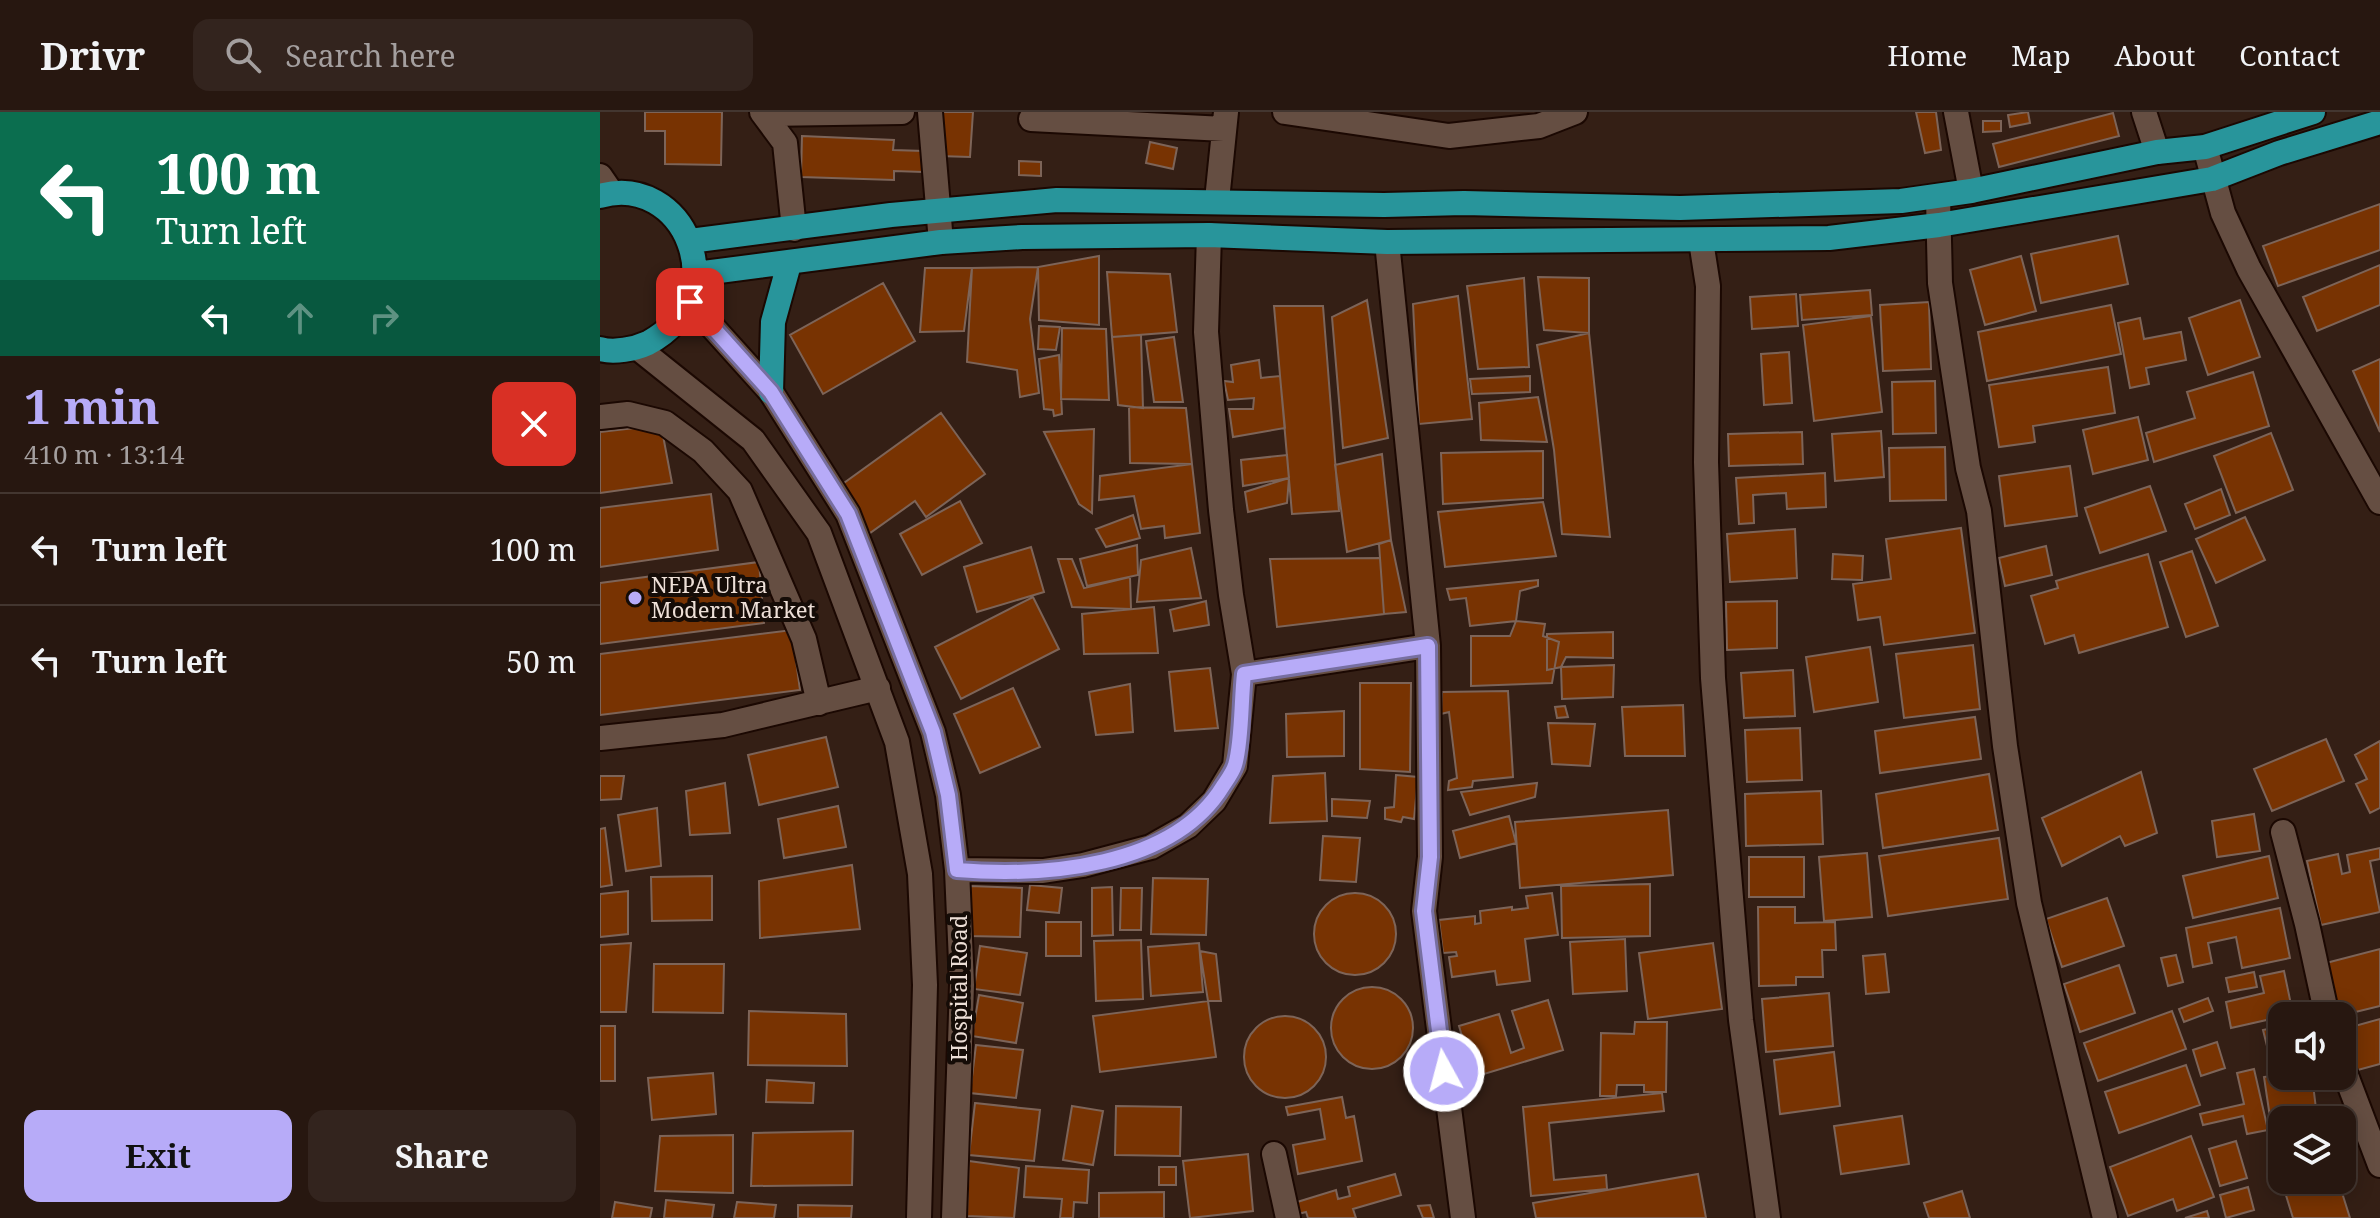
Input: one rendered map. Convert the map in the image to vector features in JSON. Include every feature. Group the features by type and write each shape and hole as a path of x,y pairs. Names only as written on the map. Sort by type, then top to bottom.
{"main road":[{"path":"690,241 1057,200 1680,208 1901,201 1971,191 2157,152 2205,147 2313,112"},
{"path":"696,274 941,242 1022,237 1209,235 1387,242 1829,238 1939,225 2212,179 2279,153 2380,122"},
{"path":"600,349 638,348 667,332 690,302 696,274 690,241 672,214 644,197 604,188"},
{"path":"771,392 773,322 789,264"}],"street":[{"path":"764,113 902,112"},
{"path":"930,112 941,242"},
{"path":"1285,112 1449,136 1539,126 1575,112"},
{"path":"1956,112 1971,191"},
{"path":"2144,112 2157,152"},
{"path":"764,113 785,143 794,229"},
{"path":"1031,119 1225,121 1217,200"},
{"path":"2205,147 2223,213 2249,269 2380,502"},
{"path":"1938,197 1940,283 1968,468 1981,526 2005,746 2029,903 2105,1218"},
{"path":"957,870 1013,872 1083,865 1151,847 1188,826 1214,801 1235,766 1244,674 1221,510 1206,332 1209,235"},
{"path":"1701,241 1708,286 1706,462 1714,693 1741,1020 1768,1218"},
{"path":"1387,242 1428,646 1430,857 1424,911 1463,1218"},
{"name":"Hospital Road","path":"690,302 771,392 848,514 933,732 948,795 957,870 962,985 954,1218"},
{"name":"Hospital Road","path":"638,348 753,440 819,533 897,742 920,874 925,985 919,1218"},
{"path":"600,417 628,414 665,423 703,451 740,491 804,639 819,703"},
{"path":"1244,674 1428,646"},
{"path":"600,738 723,725 878,688"},
{"path":"2283,832 2324,1002"},
{"path":"2352,1090 2380,1165"},
{"path":"1274,1154 1288,1218"}],"building":[{"path":"645,112 722,112 721,165 665,164 665,131 645,131"},
{"path":"941,112 973,112 970,157 939,156"},
{"path":"1916,112 1936,112 1941,150 1925,153"},
{"path":"2028,112 2030,123 2010,127 2008,115"},
{"path":"2113,113 2119,136 1999,167 1993,144"},
{"path":"1983,121 2001,121 2001,131 1983,132"},
{"path":"802,136 894,140 893,150 924,151 923,172 894,171 894,180 801,177"},
{"path":"1150,142 1177,148 1173,169 1146,163"},
{"path":"1019,161 1041,162 1041,176 1019,175"},
{"path":"2380,204 2380,250 2278,286 2263,246"},
{"path":"2118,236 2128,284 2041,303 2031,254"},
{"path":"1099,256 1099,325 1039,320 1038,267"},
{"path":"2021,256 2036,311 1985,325 1970,270"},
{"path":"2380,265 2380,305 2317,331 2303,297"},
{"path":"1038,267 1030,319 1039,393 1020,397 1017,370 967,362 972,268"},
{"path":"925,268 972,268 964,331 920,332"},
{"path":"1107,272 1170,274 1177,332 1112,337"},
{"path":"1538,277 1589,278 1589,333 1544,330"},
{"path":"1524,278 1529,367 1478,369 1467,286"},
{"path":"883,283 915,341 823,394 790,335"},
{"path":"1870,290 1872,315 1802,320 1800,295"},
{"path":"1796,294 1798,326 1752,329 1750,297"},
{"path":"1458,296 1472,419 1419,424 1413,304"},
{"path":"1367,300 1388,438 1343,448 1332,317"},
{"path":"2240,300 2260,357 2208,375 2189,318"},
{"path":"1929,302 1931,369 1883,371 1880,305"},
{"path":"2111,305 2121,354 1987,381 1978,332"},
{"path":"1274,306 1323,306 1339,511 1292,514"},
{"path":"1871,316 1882,412 1814,421 1803,325"},
{"path":"2140,318 2144,339 2181,332 2186,360 2146,368 2149,384 2130,388 2118,323"},
{"path":"1039,326 1060,327 1056,350 1038,349"},
{"path":"1062,328 1106,329 1109,400 1061,399"},
{"path":"1589,333 1610,537 1562,534 1554,450 1537,345"},
{"path":"1141,335 1143,408 1118,405 1112,337"},
{"path":"1174,337 1183,402 1154,402 1146,341"},
{"path":"1789,352 1792,403 1764,405 1761,354"},
{"path":"1059,355 1062,414 1054,416 1053,410 1044,409 1039,359"},
{"path":"2380,359 2380,432 2353,371"},
{"path":"1259,360 1261,378 1280,376 1285,428 1233,437 1229,409 1253,409 1254,398 1228,400 1224,381 1233,382 1231,365"},
{"path":"2108,367 2115,413 2033,426 2035,442 1999,447 1989,385"},
{"path":"2253,372 2269,426 2154,462 2146,433 2195,418 2187,392"},
{"path":"1530,376 1530,392 1472,394 1470,379"},
{"path":"1935,381 1936,433 1893,434 1892,382"},
{"path":"1538,397 1547,442 1481,440 1479,403"},
{"path":"1129,407 1186,408 1192,464 1130,463"},
{"path":"941,413 985,474 926,517 915,501 870,533 837,488"},
{"path":"2138,417 2148,460 2093,474 2083,430"},
{"path":"661,425 672,483 600,493 600,432"},
{"path":"1094,429 1092,513 1079,504 1044,432"},
{"path":"1881,431 1884,477 1835,481 1832,434"},
{"path":"1802,432 1803,464 1729,466 1728,434"},
{"path":"2271,433 2293,490 2236,513 2214,456"},
{"path":"1945,447 1946,500 1890,501 1889,448"},
{"path":"1543,451 1543,498 1443,504 1441,453"},
{"path":"1382,454 1391,540 1347,552 1335,465"},
{"path":"1287,455 1289,478 1243,486 1241,460"},
{"path":"1192,464 1200,533 1165,538 1164,526 1141,529 1134,496 1099,500 1100,476"},
{"path":"2070,466 2077,516 2005,526 1999,476"},
{"path":"1825,473 1826,507 1787,509 1786,493 1753,495 1754,523 1739,524 1736,478"},
{"path":"1289,478 1287,503 1248,512 1245,492"},
{"path":"2150,486 2166,531 2100,553 2085,508"},
{"path":"2221,489 2230,515 2195,529 2185,504"},
{"path":"711,494 718,550 600,567 600,508"},
{"path":"960,501 982,543 922,575 900,534"},
{"path":"1543,502 1556,556 1445,567 1438,512"},
{"path":"1133,515 1140,538 1106,547 1096,529"},
{"path":"2245,517 2265,560 2216,583 2196,539"},
{"path":"1961,528 1975,633 1884,645 1880,617 1858,620 1853,584 1891,579 1886,539"},
{"path":"1795,529 1797,578 1730,582 1727,534"},
{"path":"1391,540 1406,612 1384,614 1379,544"},
{"path":"1137,545 1138,575 1087,586 1080,559"},
{"path":"2046,546 2052,575 2005,586 1999,558"},
{"path":"1031,547 1044,592 977,612 964,567"},
{"path":"1191,548 1201,598 1137,602 1141,560"},
{"path":"2192,551 2218,626 2186,637 2160,562"},
{"path":"1833,554 1863,556 1862,580 1832,579"},
{"path":"2148,554 2168,627 2079,653 2074,635 2045,644 2031,596 2058,588 2056,581"},
{"path":"1380,558 1384,614 1277,627 1270,559"},
{"path":"1058,559 1072,559 1084,588 1130,577 1131,609 1072,607"},
{"path":"759,562 764,623 600,644 600,583"},
{"path":"1538,580 1538,586 1520,591 1516,621 1470,626 1466,598 1450,600 1447,589"},
{"path":"1033,597 1059,649 961,699 935,647"},
{"path":"1206,601 1209,625 1174,631 1170,610"},
{"path":"1777,601 1777,648 1727,650 1726,602"},
{"path":"1154,607 1158,653 1084,654 1082,614"},
{"path":"1516,621 1545,624 1543,636 1559,642 1552,683 1471,686 1471,636 1510,636"},
{"path":"792,630 800,690 600,715 600,654"},
{"path":"1613,632 1613,658 1566,657 1561,667 1547,670 1547,634"},
{"path":"1973,645 1980,709 1904,718 1896,654"},
{"path":"1870,647 1878,702 1814,712 1806,657"},
{"path":"1614,665 1613,697 1562,699 1561,667"},
{"path":"1210,668 1218,728 1175,731 1169,672"},
{"path":"1793,670 1795,716 1744,718 1741,673"},
{"path":"1360,683 1411,683 1410,772 1360,769"},
{"path":"1130,684 1133,732 1096,735 1089,692"},
{"path":"1013,688 1040,747 980,773 954,714"},
{"path":"1508,691 1513,777 1473,781 1472,787 1448,790 1449,781 1457,778 1449,712 1441,714 1442,692"},
{"path":"1683,705 1685,756 1625,756 1622,707"},
{"path":"1565,706 1568,717 1557,718 1555,707"},
{"path":"1344,711 1344,756 1287,757 1286,714"},
{"path":"1975,717 1981,759 1880,773 1875,731"},
{"path":"1548,723 1595,724 1590,766 1552,764"},
{"path":"1800,728 1802,780 1747,782 1745,730"},
{"path":"826,737 838,787 759,805 748,755"},
{"path":"2326,739 2344,781 2272,811 2254,769"},
{"path":"2380,741 2380,808 2370,813 2356,784 2367,779 2355,755"},
{"path":"2141,772 2157,833 2125,846 2120,836 2062,866 2042,818"},
{"path":"1325,773 1327,821 1270,823 1273,776"},
{"path":"1989,774 1998,830 1883,848 1876,794"},
{"path":"1396,775 1418,777 1414,819 1403,817 1401,822 1385,819 1385,808 1394,807"},
{"path":"600,776 624,776 621,799 600,800"},
{"path":"725,783 730,833 690,835 686,791"},
{"path":"1537,783 1535,797 1470,815 1461,792"},
{"path":"1821,791 1823,844 1746,846 1745,794"},
{"path":"1332,799 1370,801 1367,818 1332,816"},
{"path":"838,806 846,847 784,858 778,819"},
{"path":"657,808 661,866 626,871 618,815"},
{"path":"1668,810 1673,875 1520,888 1515,822"},
{"path":"2254,814 2260,851 2217,857 2212,821"},
{"path":"1509,816 1516,843 1460,858 1453,831"},
{"path":"605,828 612,885 600,887 600,829"},
{"path":"1323,836 1360,838 1356,882 1320,880"},
{"path":"1999,838 2008,899 1888,916 1879,856"},
{"path":"2380,848 2380,859 2370,861 2380,912 2321,925 2307,861 2338,854 2342,874 2350,872 2347,855"},
{"path":"1867,853 1872,917 1824,921 1819,857"},
{"path":"2269,856 2278,898 2193,918 2183,876"},
{"path":"1749,857 1804,857 1804,897 1749,897"},
{"path":"852,865 860,929 760,938 759,881"},
{"path":"712,876 712,920 652,921 651,877"},
{"path":"1153,878 1208,879 1206,935 1151,934"},
{"path":"1650,884 1650,936 1562,938 1561,886"},
{"path":"1030,885 1062,888 1059,913 1027,910"},
{"path":"970,886 1022,888 1020,937 968,936"},
{"path":"1112,887 1113,935 1092,936 1092,888"},
{"path":"1121,888 1142,888 1141,930 1120,930"},
{"path":"628,891 628,934 600,937 600,894"},
{"path":"1355,893 1371,896 1384,905 1393,918 1396,934 1393,950 1384,963 1371,972 1355,975 1339,972 1326,963 1317,950 1314,934 1317,918 1326,905 1339,896"},
{"path":"1552,893 1558,935 1525,939 1530,981 1497,985 1495,971 1452,977 1449,957 1457,956 1456,952 1443,953 1439,920 1475,916 1475,924 1481,923 1480,911 1528,908 1526,896"},
{"path":"2107,898 2124,946 2062,967 2046,919"},
{"path":"1758,907 1795,907 1795,923 1835,922 1836,950 1822,950 1823,977 1796,977 1796,985 1759,986"},
{"path":"2280,908 2290,958 2242,968 2236,937 2208,943 2212,963 2193,967 2186,928"},
{"path":"1046,922 1081,922 1081,956 1046,956"},
{"path":"1625,939 1627,991 1573,994 1570,942"},
{"path":"1141,940 1143,999 1096,1001 1094,941"},
{"path":"631,943 626,1012 600,1012 600,945"},
{"path":"1199,943 1203,992 1151,996 1148,947"},
{"path":"1713,943 1722,1009 1648,1019 1639,953"},
{"path":"980,946 1027,953 1020,995 974,989"},
{"path":"2380,949 2380,1006 2356,1012 2356,1002 2336,1002 2326,963"},
{"path":"1200,951 1216,954 1221,1001 1208,1001"},
{"path":"1885,954 1889,992 1866,994 1863,956"},
{"path":"2176,955 2183,982 2168,986 2161,958"},
{"path":"654,964 724,964 723,1013 653,1012"},
{"path":"2119,965 2135,1013 2080,1032 2064,984"},
{"path":"2284,971 2290,1002 2268,1002 2268,1020 2231,1028 2226,1002 2264,993 2260,976"},
{"path":"2254,972 2257,987 2229,992 2226,978"},
{"path":"1372,987 1388,990 1401,999 1410,1012 1413,1028 1410,1044 1401,1057 1388,1066 1372,1069 1356,1066 1343,1057 1334,1044 1331,1028 1334,1012 1343,999 1356,990"},
{"path":"1829,993 1833,1046 1766,1052 1762,999"},
{"path":"979,995 1023,1003 1016,1043 972,1036"},
{"path":"2208,998 2213,1011 2184,1022 2179,1009"},
{"path":"1548,1000 1563,1050 1474,1077 1459,1026 1499,1014 1511,1053 1524,1048 1512,1011"},
{"path":"1208,1001 1216,1057 1100,1072 1093,1016"},
{"path":"749,1011 846,1014 847,1066 748,1065"},
{"path":"2172,1011 2186,1049 2098,1081 2084,1043"},
{"path":"1285,1016 1301,1019 1314,1028 1323,1041 1326,1057 1323,1073 1314,1086 1301,1095 1285,1098 1269,1095 1256,1086 1247,1073 1244,1057 1247,1041 1256,1028 1269,1019"},
{"path":"2380,1019 2380,1064 2356,1070 2356,1026"},
{"path":"1635,1022 1667,1022 1666,1092 1644,1092 1644,1085 1617,1085 1616,1096 1600,1096 1601,1033 1634,1034"},
{"path":"600,1026 615,1026 615,1081 600,1081"},
{"path":"2268,1029 2268,1050 2263,1030"},
{"path":"2217,1042 2225,1068 2201,1076 2193,1050"},
{"path":"976,1045 1023,1050 1016,1098 970,1093"},
{"path":"1834,1052 1840,1106 1780,1114 1774,1060"},
{"path":"2186,1065 2200,1105 2119,1133 2105,1092"},
{"path":"2254,1069 2268,1130 2247,1134 2243,1116 2203,1125 2200,1114 2244,1104 2237,1073"},
{"path":"713,1073 716,1114 652,1120 648,1078"},
{"path":"2268,1076 2268,1090 2314,1090 2316,1106 2268,1106 2264,1077"},
{"path":"767,1080 814,1083 813,1103 766,1102"},
{"path":"1662,1093 1664,1111 1549,1123 1554,1180 1606,1175 1607,1189 1531,1196 1523,1107"},
{"path":"1342,1097 1346,1118 1354,1116 1362,1161 1298,1174 1293,1145 1325,1139 1320,1109 1288,1115 1286,1107"},
{"path":"975,1103 1040,1110 1034,1161 969,1155"},
{"path":"1072,1106 1103,1111 1093,1165 1063,1160"},
{"path":"1116,1106 1181,1107 1180,1156 1115,1155"},
{"path":"1902,1116 1909,1164 1841,1174 1834,1126"},
{"path":"853,1131 852,1185 751,1186 753,1133"},
{"path":"733,1135 733,1193 655,1191 660,1136"},
{"path":"2191,1136 2214,1197 2177,1211 2173,1199 2128,1216 2110,1167"},
{"path":"2236,1141 2247,1178 2220,1186 2209,1149"},
{"path":"1248,1154 1253,1211 1190,1218 1183,1161"},
{"path":"969,1161 1019,1168 1014,1218 967,1216"},
{"path":"1026,1166 1089,1170 1087,1203 1074,1202 1073,1218 1060,1218 1062,1199 1024,1197"},
{"path":"1159,1167 1176,1167 1176,1185 1159,1185"},
{"path":"1395,1174 1401,1195 1353,1209 1356,1218 1308,1218 1306,1212 1298,1214 1294,1203 1336,1190 1338,1199 1350,1196 1348,1187"},
{"path":"1698,1174 1706,1218 1536,1218 1533,1203"},
{"path":"2248,1187 2254,1210 2226,1218 2220,1195"},
{"path":"1962,1191 1970,1218 1929,1218 1924,1203"},
{"path":"1164,1192 1164,1218 1099,1218 1099,1193"},
{"path":"2286,1194 2342,1194 2350,1218 2293,1218"},
{"path":"666,1200 714,1205 712,1218 664,1218"},
{"path":"615,1202 652,1208 650,1218 612,1218"},
{"path":"737,1202 776,1205 774,1218 734,1218"},
{"path":"798,1205 852,1206 851,1218 798,1218"},
{"path":"1430,1205 1434,1218 1423,1218 1418,1206"},
{"path":"2207,1211 2209,1218 2185,1218"}],"place":[{"name":"NEPA Ultra Modern Market","path":"635,598"}],"route":[{"path":"690,302 771,392 848,514 933,732 948,795 957,870 1043,871 1083,865 1151,847 1188,826 1214,801 1235,766 1244,674 1393,654 1428,646 1430,857 1424,911 1444,1071"}]}
